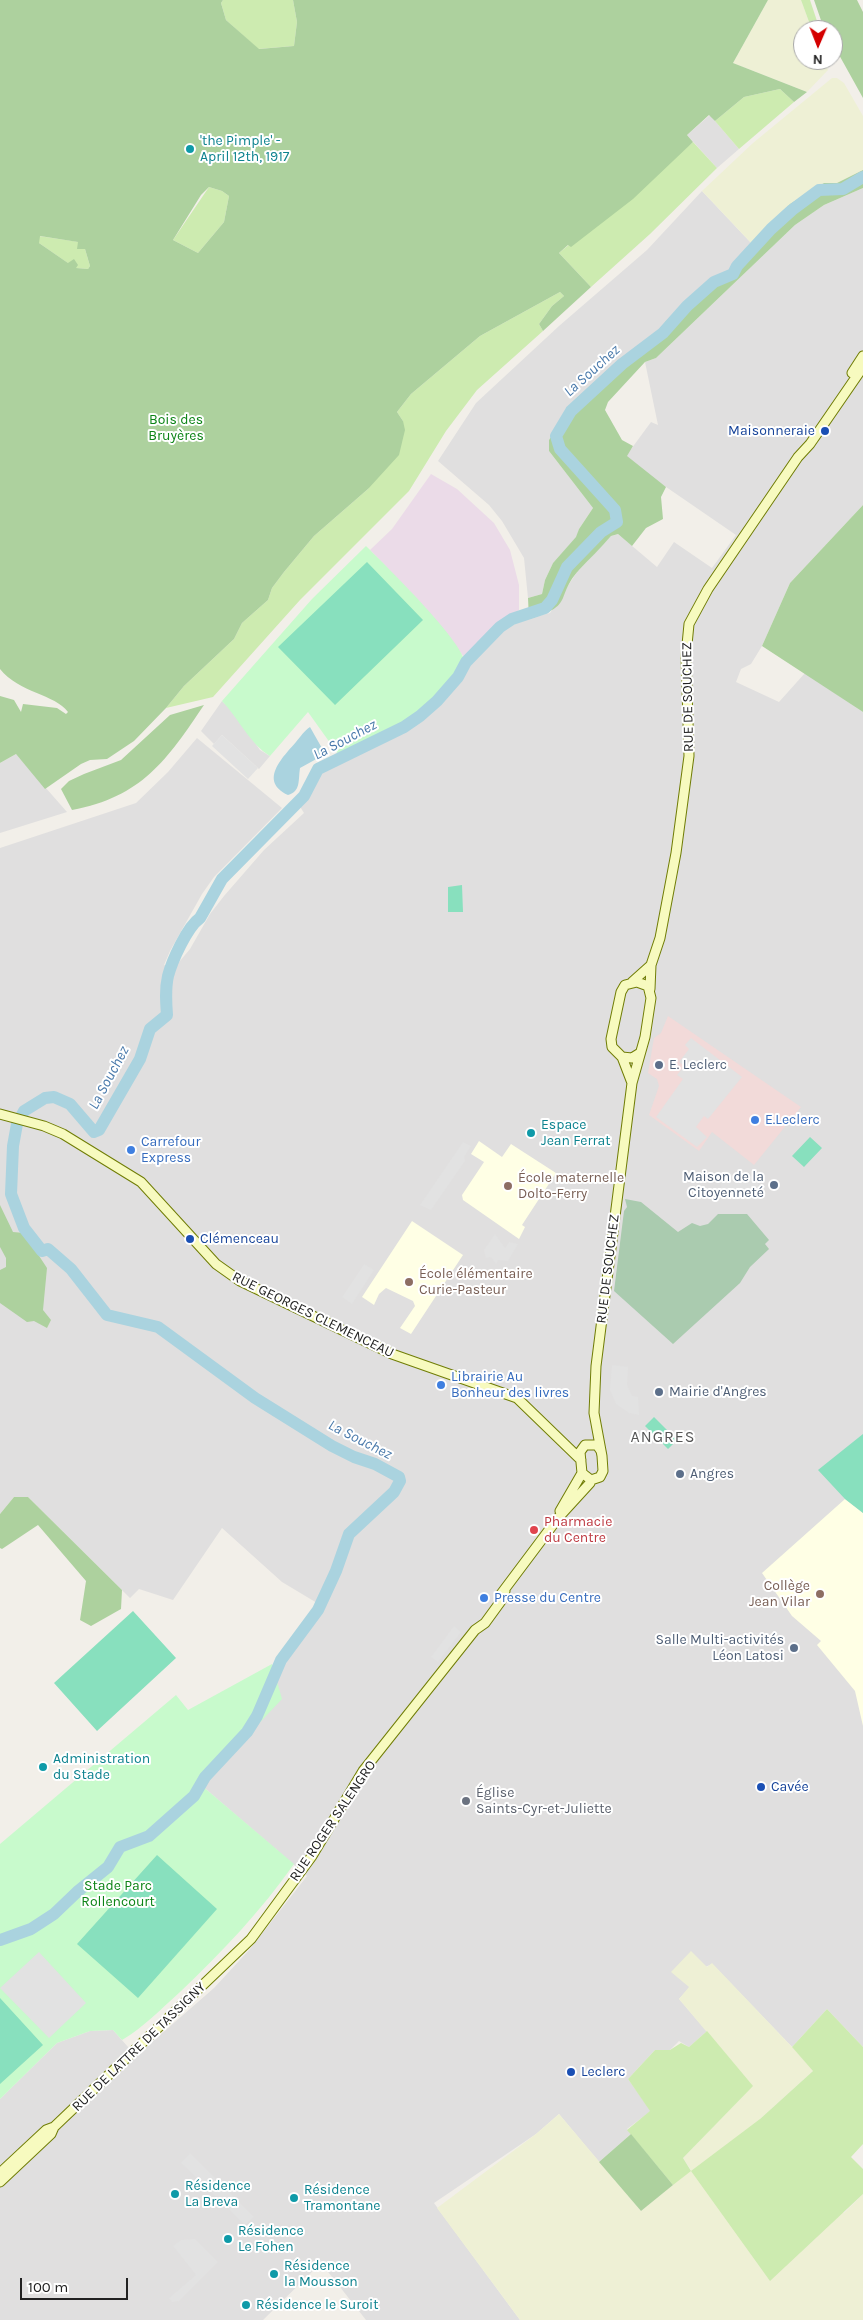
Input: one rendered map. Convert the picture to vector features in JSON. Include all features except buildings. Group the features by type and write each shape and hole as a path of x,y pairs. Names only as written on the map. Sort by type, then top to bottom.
{"main road":[{"name":"RUE DE SOUCHEZ","path":"798,457 805,442 863,356"},
{"name":"RUE DE SOUCHEZ","path":"590,1481 602,1474 594,1397 598,1343 632,1083 645,1037 651,998 652,965 660,938 676,853 689,756 686,655 689,624 708,589 798,457 814,439 863,367"},
{"path":"632,982 652,965"},
{"name":"RUE DE SOUCHEZ","path":"632,982 625,985 621,992 611,1039 612,1047 622,1057 632,1083"},
{"path":"632,982 645,984 650,990"},
{"path":"622,1057 632,1058 640,1054"},
{"name":"RUE GEORGES CLEMENCEAU","path":"0,1114 28,1121 62,1134 141,1182 216,1264 240,1281 392,1354 517,1398 581,1460"},
{"name":"RUE DE SOUCHEZ","path":"582,1473 581,1460 585,1446 596,1426"},
{"path":"567,1445 597,1445 601,1451"},
{"path":"582,1473 590,1481"},
{"name":"RUE ROGER SALENGRO","path":"558,1518 560,1510 582,1473"},
{"name":"RUE ROGER SALENGRO","path":"224,1966 251,1939 304,1868 363,1771 479,1627 485,1624 505,1592 558,1518 590,1481"},
{"name":"RUE DE LATTRE DE TASSIGNY","path":"0,2174 46,2130 54,2127 224,1966"},
{"name":"RUE DE LATTRE DE TASSIGNY","path":"0,2182 51,2134 54,2127"}],"shaded area":[{"path":"768,0 801,0 808,20 793,20 793,70 828,70 807,92 733,63"},
{"path":"832,78 837,78 844,83 863,116 863,170 837,183 824,183 790,204 753,245 702,191 753,143"},
{"path":"710,115 739,149 717,168 687,135"},
{"path":"863,188 863,505 790,583 762,646 751,664 741,669 736,682 779,702 805,673 863,712 863,2047 827,2009 792,2047 712,1964 681,1978 690,1987 679,1999 707,2031 689,2047 679,2041 670,2050 655,2050 628,2079 651,2111 627,2129 631,2134 599,2162 559,2114 536,2134 434,2203 520,2320 366,2320 321,2263 263,2320 0,2320 0,2099 57,2043 90,2031 113,2030 136,2056 214,1988 250,1949 307,1876 201,1785 225,1762 253,1729 290,1653 315,1620 322,1606 282,1582 222,1528 173,1600 139,1589 130,1598 28,1497 14,1497 0,1514 0,1117 52,1132 91,1153 95,1148 46,1121 0,1111 0,848 136,803 168,772 197,738 282,808 214,877 202,894 164,965 174,968 190,949 210,914 224,896 264,850 304,813 299,805 311,789 319,771 332,762 415,724 455,686 472,659 502,630 519,621 550,613 577,572 611,536 618,534 657,567 674,542 712,568 736,535 653,478 626,456 651,422 658,425 645,362 656,358 795,225 824,205"},
{"path":"702,191 753,245 730,270 692,297 666,321 653,338 637,346 613,365 570,405 549,440 549,451 593,508 579,529 577,537 553,563 545,580 542,594 528,598 524,558 502,521 489,505 438,461 476,403 559,326 647,250"},
{"path":"431,474 457,489 494,523 510,550 519,585 519,610 499,624 464,657 419,601 370,550 392,529"},
{"path":"222,701 235,714 260,750 270,756 259,769 222,735 214,744 201,731"},
{"path":"222,735 258,768 248,779 212,746"},
{"path":"16,754 67,812 0,833 0,763"},
{"path":"668,1016 801,1107 754,1165 712,1132 699,1151 649,1115 659,1086 657,1079 648,1073 654,1038 661,1033"},
{"path":"691,1038 742,1077 708,1119 704,1116 696,1127 707,1137 697,1147 656,1117 683,1079 677,1075 684,1066 679,1062 689,1049 685,1045"},
{"name":"École maternelle Dolto-Ferry","path":"479,1141 502,1157 511,1144 556,1173 522,1225 525,1227 519,1239 463,1200 462,1195 484,1162 471,1154"},
{"path":"463,1142 471,1146 464,1157 465,1161 431,1210 420,1205"},
{"path":"723,1170 728,1170 735,1176 758,1177 758,1200 720,1197"},
{"path":"625,1199 641,1202 678,1232 692,1223 700,1226 708,1224 718,1214 747,1214 769,1240 765,1244 769,1249 750,1267 740,1283 673,1344 614,1291 624,1211 627,1207"},
{"name":"École élémentaire Curie-Pasteur","path":"412,1221 463,1255 411,1334 400,1328 415,1306 413,1301 386,1288 379,1294 374,1305 362,1297"},
{"path":"495,1234 505,1248 509,1242 518,1244 508,1261 498,1260 496,1264 491,1257 486,1258 484,1250"},
{"path":"364,1264 374,1270 352,1304 342,1297"},
{"path":"612,1365 628,1367 627,1385 632,1396 638,1397 639,1415 629,1413 616,1404 610,1390"},
{"name":"Collège Jean Vilar","path":"845,1499 863,1513 863,1726 855,1691 817,1645 821,1641 792,1616 762,1573"},
{"path":"454,1626 461,1632 438,1662 431,1657"},
{"path":"691,1951 707,1967 712,1963 814,2070 760,2119 844,2213 863,2194 863,2320 520,2320 437,2208 536,2134 559,2114 641,2211 691,2170 683,2158 752,2086 679,1999 689,1987 671,1972"},
{"path":"39,1952 86,2003 49,2038 0,1988"},
{"path":"190,2153 254,2217 245,2225 181,2163"},
{"path":"195,2239 218,2262 179,2301 172,2302 169,2298 196,2275 173,2246 181,2240"}],"green space":[{"name":"Bois des Bruyères","path":"0,0 223,0 221,3 226,20 259,49 294,46 297,22 293,0 768,0 733,63 807,92 794,102 780,89 744,97 715,121 709,115 687,135 693,142 633,199 571,247 568,245 559,253 591,287 543,331 539,324 552,306 564,296 560,292 480,336 411,394 397,412 403,421 405,430 399,455 368,489 314,536 272,588 268,600 242,623 234,639 184,686 134,741 107,759 90,760 81,764 45,789 16,754 0,763 0,696 14,700 21,712 23,704 57,708 66,714 68,712 55,701 17,683 0,669","holes":["209,187 222,191 229,196 224,222 198,253 173,240 201,195","40,236 78,242 77,249 85,249 90,266 88,269 76,268 78,265 74,259 68,263 39,243"]},
{"path":"223,0 293,0 297,22 294,46 258,49 226,20 221,3"},
{"path":"801,0 810,0 817,20 808,20"},
{"path":"814,0 857,0 863,12 863,98 843,62 843,20 821,20"},
{"path":"780,89 794,102 739,149 715,121 744,97"},
{"path":"693,142 717,168 650,234 591,287 559,253"},
{"path":"863,170 863,188 824,205 795,225 656,358 645,362 608,402 605,410 622,440 633,446 627,456 666,487 661,497 663,519 646,528 632,546 618,534 611,536 579,570 559,605 544,614 529,619 528,598 542,594 545,580 553,563 576,537 593,508 549,451 549,440 570,405 613,365 637,346 653,338 666,321 692,297 730,270 790,204 824,183 837,183"},
{"path":"209,187 222,191 229,196 224,222 198,253 173,240"},
{"path":"39,236 79,242 85,249 90,266 88,269 75,268 39,243"},
{"path":"560,292 564,296 552,306 539,324 543,331 477,390 446,431 409,491 300,600 213,697 166,708 184,686 234,639 242,623 268,600 272,588 314,536 368,489 403,421 397,412 411,394 480,336"},
{"path":"863,505 863,712 762,646 790,583"},
{"path":"366,546 437,620 460,651 465,662 439,694 409,718 338,754 308,712 270,756 256,745 222,701 312,599"},
{"path":"367,562 423,620 335,705 278,647"},
{"path":"204,705 178,743 135,786 117,796 96,804 72,810 61,789 69,781 121,760 170,715"},
{"path":"462,885 463,912 448,912 448,887"},
{"path":"810,1137 822,1148 804,1167 792,1156"},
{"path":"0,1205 13,1232 24,1233 47,1268 43,1310 51,1320 47,1328 34,1321 27,1322 0,1303 0,1270 6,1267 6,1258 0,1247"},
{"path":"654,1417 677,1440 668,1449 645,1426"},
{"path":"863,1434 863,1513 845,1499 818,1470"},
{"path":"14,1497 28,1497 122,1590 121,1609 91,1626 80,1620 86,1581 38,1525 2,1549 0,1548 0,1514"},
{"path":"133,1611 176,1658 97,1731 54,1683"},
{"name":"Stade Parc Rollencourt","path":"272,1664 282,1699 201,1785 294,1864 255,1915 211,1962 145,2024 122,2040 113,2030 90,2031 57,2043 0,2099 0,1844 176,1695 188,1710"},
{"path":"157,1855 217,1909 138,1998 77,1944"},
{"path":"0,1998 43,2045 0,2084"},
{"path":"827,2009 863,2047 863,2144 851,2157 863,2169 863,2194 770,2281 691,2171 760,2119 813,2071 792,2047"},
{"path":"707,2031 753,2086 683,2158 691,2171 673,2185 627,2130 650,2111 628,2079 655,2050 670,2050 681,2043 689,2047"},
{"path":"631,2134 673,2185 641,2211 599,2162"}],"water":[{"path":"310,727 323,750 320,757 300,768 297,788 288,795 279,789 275,783 276,769 285,755"}],"waterway":[{"name":"La Souchez","path":"0,1940 31,1929 54,1914 108,1867 120,1847 149,1836 194,1796 205,1777 247,1732 257,1716 281,1660 318,1610 336,1571 349,1534 394,1492 400,1481 399,1477 375,1464 354,1457 332,1446 255,1398 158,1327 107,1315 71,1269 48,1249 42,1251 24,1228 11,1194 13,1146 17,1124 24,1111 45,1098 54,1097 70,1104 94,1132 99,1130 140,1059 150,1029 167,1015 166,986 173,962 185,936 200,918 222,879 304,796 318,769 404,727 420,716 437,701 458,677 466,662 500,627 512,619 545,608 552,600 567,567 601,532 617,522 615,510 560,449 556,436 571,411 622,364 663,333 687,306 714,282 733,274 737,266 771,229 792,210 819,190 843,189 863,177"}],"place":[{"name":"'the Pimple' - April 12th, 1917","path":"190,149"},
{"name":"Maisonneraie","path":"825,431"},
{"name":"E. Leclerc","path":"659,1065"},
{"name":"E.Leclerc","path":"755,1120"},
{"name":"Espace Jean Ferrat","path":"531,1133"},
{"name":"Carrefour Express","path":"131,1150"},
{"name":"Maison de la Citoyenneté","path":"774,1185"},
{"name":"École maternelle Dolto-Ferry","path":"508,1186"},
{"name":"Clémenceau","path":"190,1239"},
{"name":"École élémentaire Curie-Pasteur","path":"409,1282"},
{"name":"Librairie Au Bonheur des livres","path":"441,1385"},
{"name":"Mairie d'Angres","path":"659,1392"},
{"name":"Angres","path":"680,1474"},
{"name":"Pharmacie du Centre","path":"534,1530"},
{"name":"Collège Jean Vilar","path":"820,1594"},
{"name":"Presse du Centre","path":"484,1598"},
{"name":"Salle Multi-activités Léon Latosi","path":"794,1648"},
{"name":"Administration du Stade","path":"43,1767"},
{"name":"Cavée","path":"761,1787"},
{"name":"Église Saints-Cyr-et-Juliette","path":"466,1801"},
{"name":"Leclerc","path":"571,2072"},
{"name":"Résidence La Breva","path":"175,2194"},
{"name":"Résidence Tramontane","path":"294,2198"},
{"name":"Résidence Le Fohen","path":"228,2239"},
{"name":"Résidence la Mousson","path":"274,2274"},
{"name":"Résidence le Suroit","path":"246,2305"}],"district":[{"name":"ANGRES","path":"663,1437"}]}
